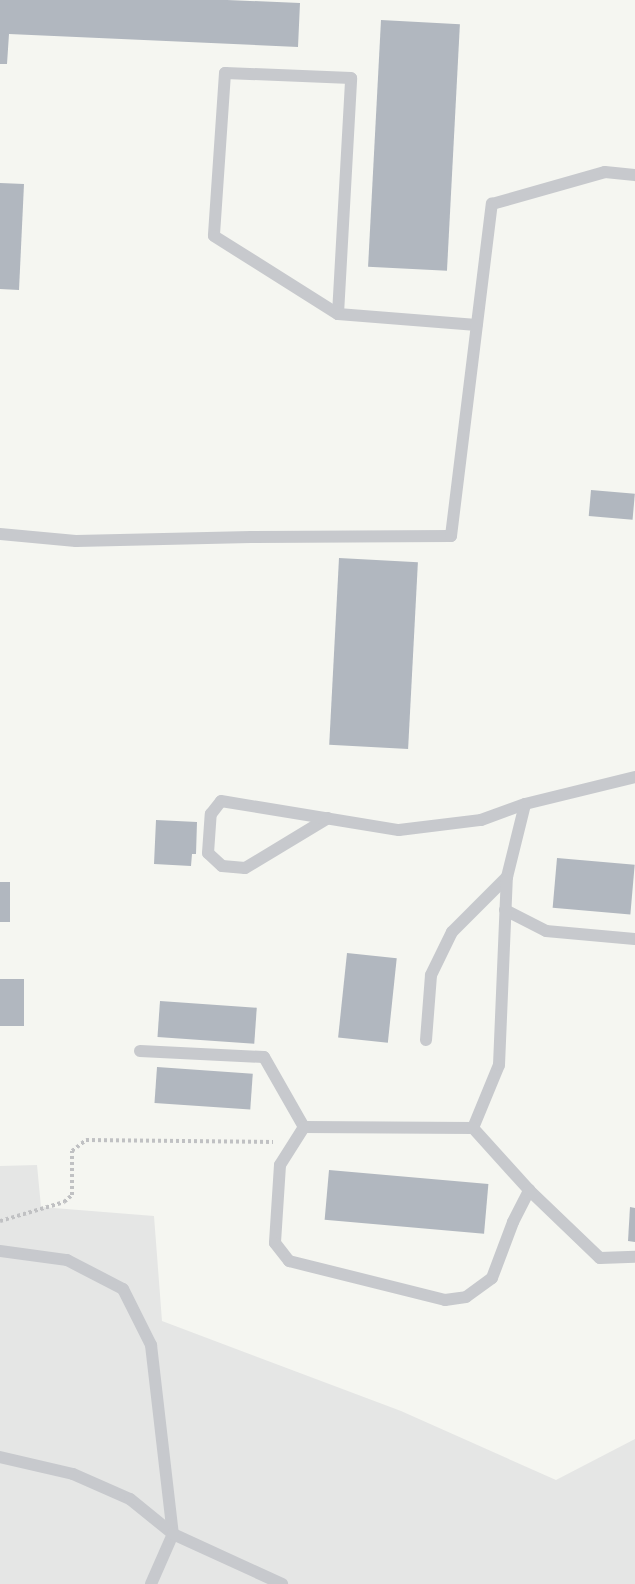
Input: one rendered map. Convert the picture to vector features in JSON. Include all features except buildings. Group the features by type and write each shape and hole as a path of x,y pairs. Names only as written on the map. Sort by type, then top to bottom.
{"lane":[{"path":"338,314 351,78 225,73 214,236 338,314 477,325"},
{"path":"0,534 76,542 251,537 451,536 492,204 605,172 635,175"},
{"path":"328,818 245,868 222,866 208,854 211,814 221,801 328,818 399,830 481,820 525,804 635,777"},
{"path":"473,1128 499,1065 507,877 525,804"},
{"path":"426,1040 431,975 452,932 507,877"},
{"path":"505,910 546,931 635,939"},
{"path":"140,1051 264,1057 304,1127"},
{"path":"304,1127 473,1128 529,1190 600,1258 635,1257"},
{"path":"304,1127 280,1165 275,1243 290,1261 445,1300 466,1297 492,1278 513,1222 529,1190"},
{"path":"0,1251 67,1260 123,1289 151,1345 173,1534 151,1584"},
{"path":"0,1457 73,1474 130,1499 173,1534 282,1584"}],"path":[{"path":"0,1221 64,1202 72,1195 72,1151 86,1140 295,1142"}],"shaded area":[{"path":"37,1165 41,1207 154,1216 162,1321 401,1411 556,1480 635,1439 635,1584 0,1584 0,1166"}]}
